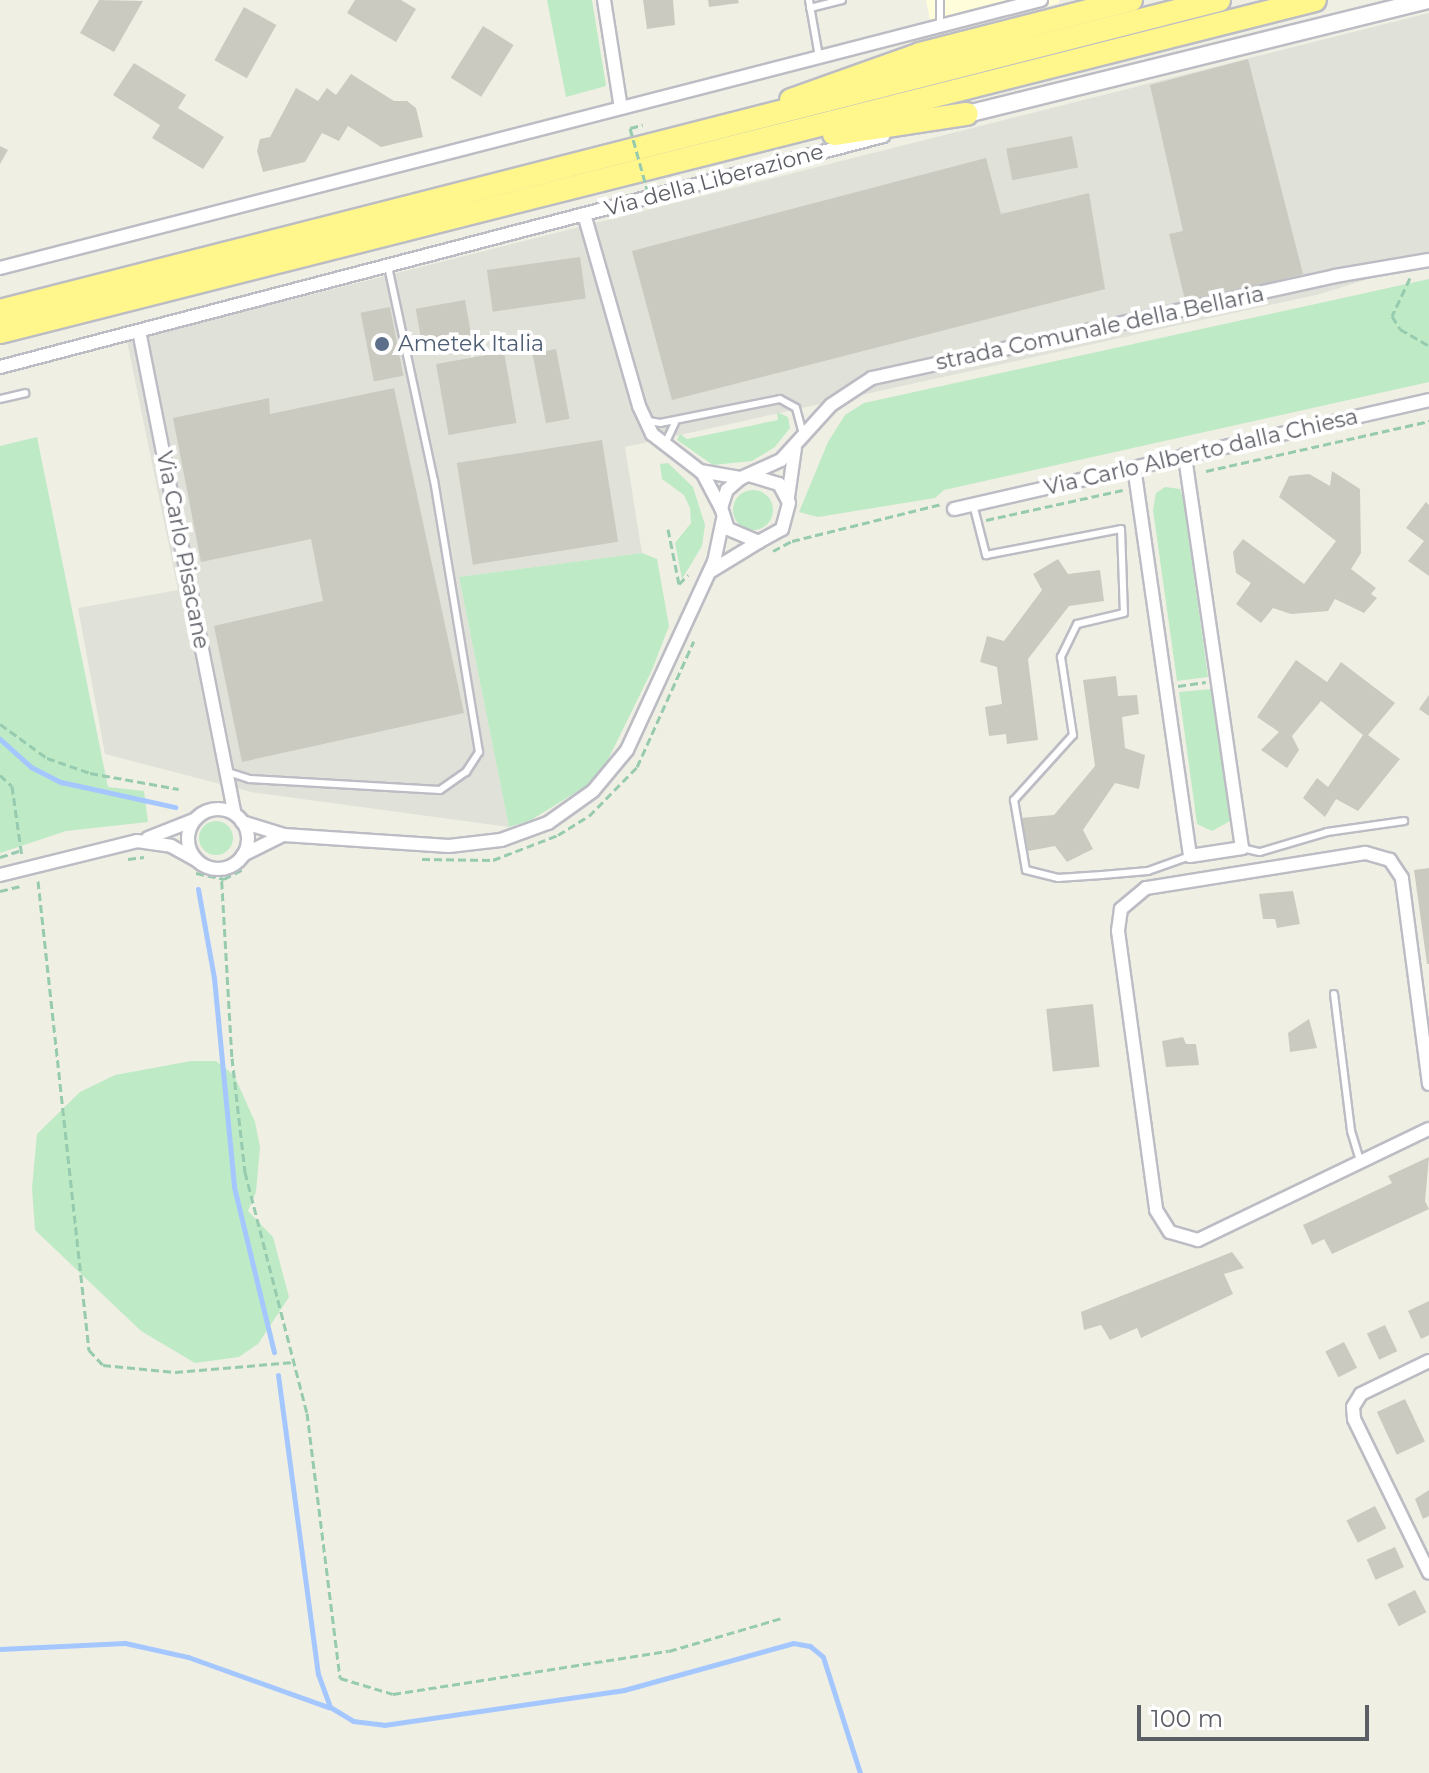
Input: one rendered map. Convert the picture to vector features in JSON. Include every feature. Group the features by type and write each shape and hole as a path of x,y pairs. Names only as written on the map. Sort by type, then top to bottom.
{"highway":[{"path":"735,124 842,78 1131,0"},
{"path":"0,311 1219,0"},
{"path":"0,332 1315,0"},
{"path":"543,194 651,176 839,133 967,114"}],"street":[{"path":"604,0 621,108"},
{"path":"0,268 1039,0"},
{"name":"Via della Liberazione","path":"0,367 967,114 1429,0"},
{"path":"584,214 643,416 667,447 700,471 737,537 759,542"},
{"name":"strada Comunale della Bellaria","path":"745,477 781,460 843,395 898,370 1425,261"},
{"name":"Via Carlo Pisacane","path":"139,331 225,770 239,818"},
{"name":"Via Carlo Alberto dalla Chiesa","path":"953,504 973,504 1429,400"},
{"path":"706,576 782,529 789,503 788,475 799,442"},
{"path":"1134,467 1190,856 1242,848 1185,455"},
{"path":"700,471 779,484 789,503"},
{"path":"206,811 239,818 284,835 449,846 501,840 548,823 593,791 627,750 719,549 727,490 745,477"},
{"path":"0,875 137,841 194,820 218,798 225,770"},
{"path":"239,818 248,838 243,855"},
{"path":"194,820 188,836 196,860"},
{"path":"137,841 160,842 221,869 284,835"},
{"path":"1429,1080 1426,1018 1402,878 1390,860 1378,854 1146,888 1121,909 1118,931 1161,1224 1183,1239 1198,1240 1429,1129"},
{"path":"1429,1361 1361,1394 1353,1407 1354,1419 1429,1573"}],"lane":[{"path":"819,57 809,4 842,0"},
{"path":"940,0 940,26"},
{"path":"225,770 250,779 440,790 466,772 479,752 434,481 388,266"},
{"path":"0,399 25,393"},
{"path":"643,416 660,423 780,399 800,414 799,442"},
{"path":"667,447 667,432 683,419"},
{"path":"973,504 986,555 1121,529 1124,613 1077,624 1061,657 1073,735 1014,800 1026,870 1058,878 1102,875 1148,871 1190,856"},
{"path":"1242,848 1260,852 1327,832 1404,821"},
{"path":"1334,994 1351,1131 1361,1163"}],"path":[{"path":"643,125 630,128 648,193"},
{"path":"1425,261 1392,316 1400,329 1429,346"},
{"path":"1206,471 1429,421"},
{"path":"978,522 1129,488"},
{"path":"792,541 953,504"},
{"path":"668,529 679,584 688,575"},
{"path":"1166,688 1218,680"},
{"path":"0,724 22,745 47,758 90,773 179,789"},
{"path":"0,775 12,786 21,850 29,867 89,1350 103,1365 175,1372 296,1362"},
{"path":"0,857 21,850"},
{"path":"221,869 232,1058 245,1172 307,1413 330,1629 340,1678 352,1685 393,1694 655,1654 782,1618"}],"shaded area":[{"path":"926,0 1059,0 1059,3 933,35"},
{"path":"1429,13 1429,260 1320,294 625,447 642,553 459,577 509,827 251,792 105,754 78,608 178,590 127,341"}],"green space":[{"path":"547,0 592,0 606,86 566,97"},
{"path":"1429,279 1429,382 944,490 935,498 818,517 799,512 828,442 845,415 864,403"},
{"path":"777,412 788,417 790,428 775,447 752,461 713,465 677,440 680,434 687,439 778,420"},
{"path":"37,437 108,787 144,791 148,822 66,831 0,853 0,446"},
{"path":"668,463 693,487 705,525 702,546 682,579 675,543 691,523 690,508 684,495 662,479 660,464"},
{"path":"1165,487 1180,489 1183,498 1208,677 1177,681 1153,510 1156,493"},
{"path":"753,490 767,496 773,510 767,524 753,530 739,524 733,510 739,496"},
{"path":"642,553 657,559 669,626 652,670 599,778 531,820 509,827 459,577"},
{"path":"1212,689 1230,821 1212,831 1197,824 1179,692"},
{"path":"216,821 228,826 233,838 228,850 216,855 204,850 199,838 204,826"},
{"path":"191,1061 216,1061 234,1075 255,1122 260,1147 256,1192 248,1211 273,1237 289,1297 258,1344 239,1357 195,1363 141,1331 35,1230 32,1188 37,1134 80,1092 115,1075"}],"building":[{"path":"99,0 143,1 114,52 80,33"},
{"path":"355,0 401,0 416,9 396,42 347,13"},
{"path":"643,0 673,0 675,25 647,29"},
{"path":"708,0 738,0 739,3 709,7"},
{"path":"244,7 276,25 247,78 214,60"},
{"path":"483,26 514,45 481,97 451,78"},
{"path":"1248,59 1303,274 1186,304 1169,234 1183,231 1150,85"},
{"path":"134,63 186,95 178,108 224,137 203,169 152,138 160,125 113,95"},
{"path":"351,74 394,101 407,101 416,108 423,137 381,147 348,126 339,141 322,133 305,162 263,172 257,151 260,139 270,137 296,88 318,101 327,88 336,95"},
{"path":"1072,136 1078,167 1012,180 1006,149"},
{"path":"0,146 8,150 0,164"},
{"path":"986,158 1001,214 1089,193 1105,289 672,400 632,251"},
{"path":"580,257 586,299 493,312 487,270"},
{"path":"465,300 471,335 422,344 416,309"},
{"name":"Ametek Italia","path":"390,307 403,376 374,381 361,313"},
{"path":"556,349 570,419 546,423 532,354"},
{"path":"504,352 517,423 449,435 436,364"},
{"path":"394,388 464,713 242,762 214,626 323,601 311,539 201,562 173,418 269,398 270,414"},
{"path":"602,440 618,542 473,565 457,463"},
{"path":"1332,471 1360,489 1361,553 1351,569 1376,588 1371,594 1377,598 1364,613 1335,599 1328,611 1291,614 1273,608 1261,623 1236,604 1251,583 1236,573 1233,552 1243,539 1304,584 1336,541 1279,497 1289,476 1309,474 1330,486"},
{"path":"1426,502 1429,505 1429,576 1408,561 1424,541 1406,528"},
{"path":"1058,559 1068,574 1100,570 1104,601 1069,606 1028,659 1038,740 1007,744 1006,734 989,736 985,707 1002,704 997,667 980,662 987,636 1004,641 1042,590 1033,574"},
{"path":"1296,660 1327,682 1341,662 1395,703 1368,735 1400,759 1358,811 1336,799 1325,817 1303,798 1317,778 1328,787 1363,735 1321,701 1292,736 1299,750 1287,768 1261,750 1279,732 1257,717"},
{"path":"1116,676 1118,696 1137,695 1139,714 1122,717 1125,748 1145,755 1139,789 1115,783 1083,830 1093,849 1067,862 1055,846 1028,851 1020,818 1054,815 1095,766 1083,680"},
{"path":"1429,695 1429,716 1419,709"},
{"path":"1429,868 1429,964 1427,964 1414,870"},
{"path":"1293,891 1300,924 1277,928 1275,919 1263,919 1259,894"},
{"path":"1093,1004 1100,1067 1053,1072 1046,1009"},
{"path":"1309,1019 1317,1048 1290,1052 1288,1033"},
{"path":"1183,1037 1186,1044 1196,1044 1199,1065 1166,1067 1162,1041"},
{"path":"1429,1157 1425,1201 1429,1209 1332,1254 1324,1239 1312,1245 1303,1225 1392,1183 1388,1176"},
{"path":"1232,1252 1244,1268 1224,1274 1233,1294 1141,1338 1137,1328 1110,1340 1101,1325 1084,1330 1081,1312"},
{"path":"1429,1301 1429,1335 1421,1339 1408,1311"},
{"path":"1385,1325 1397,1351 1379,1360 1367,1333"},
{"path":"1344,1342 1357,1368 1338,1377 1325,1352"},
{"path":"1405,1399 1425,1442 1397,1455 1377,1412"},
{"path":"1429,1490 1429,1516 1423,1519 1415,1499"},
{"path":"1375,1506 1386,1528 1358,1543 1346,1521"},
{"path":"1395,1547 1404,1567 1376,1580 1367,1560"},
{"path":"1415,1590 1426,1612 1399,1626 1387,1604"}],"waterway":[{"path":"0,739 31,767 61,782 175,807"},
{"path":"198,889 214,978 234,1187 274,1352"},
{"path":"278,1375 318,1674 330,1707 353,1721 384,1725 624,1690 793,1643 810,1646 823,1657 860,1773"},
{"path":"0,1649 125,1643 188,1657 328,1707"}],"place":[{"name":"Ametek Italia","path":"382,344"}]}
